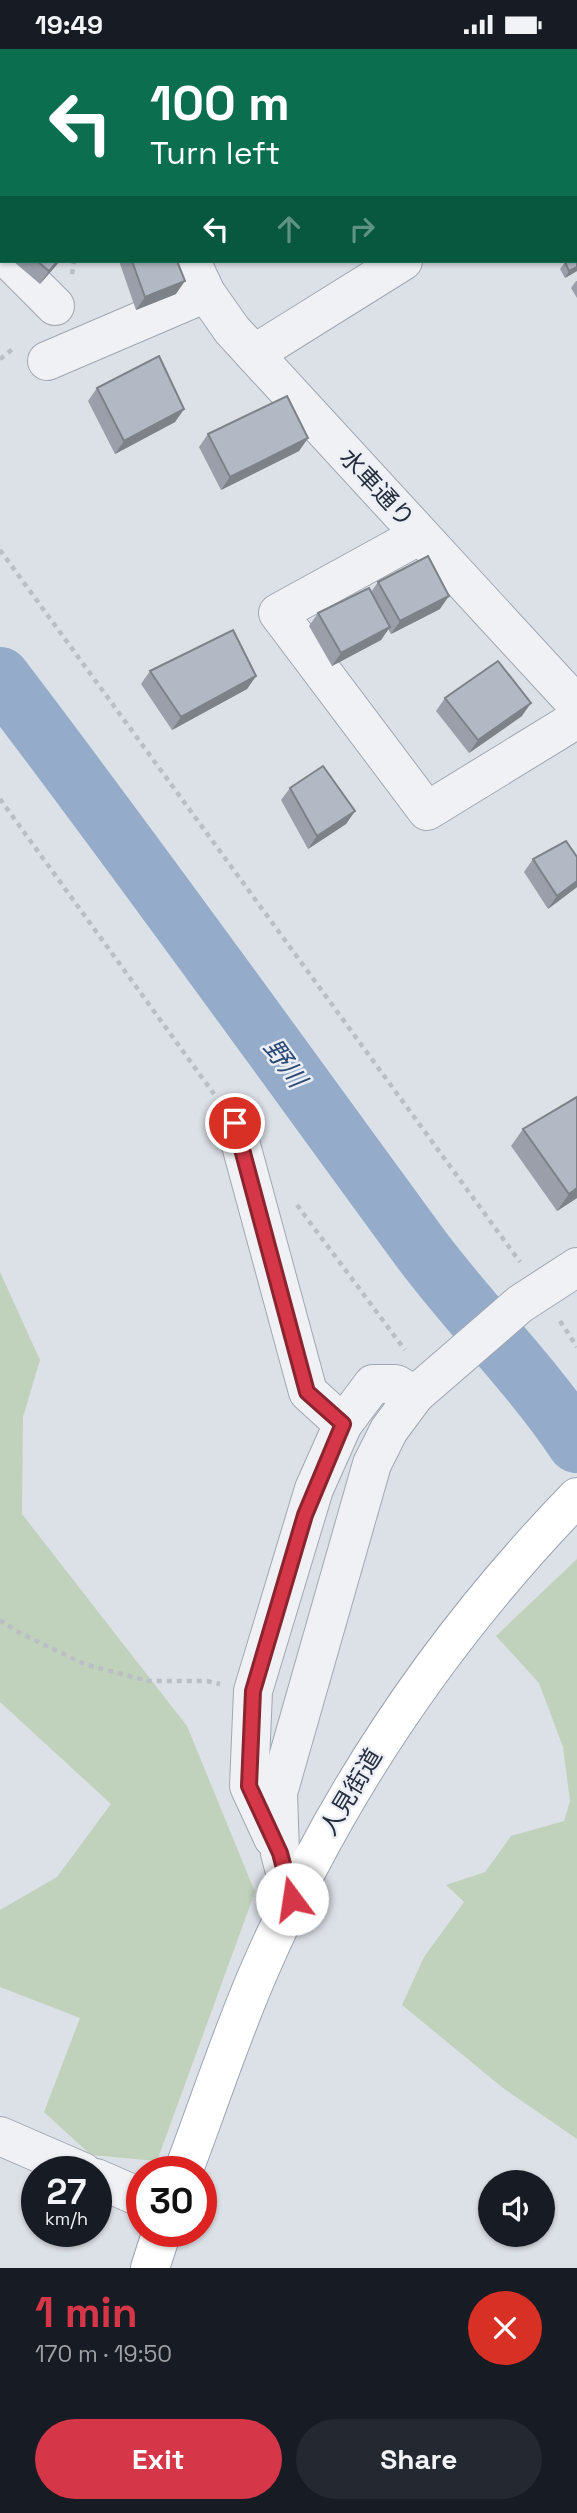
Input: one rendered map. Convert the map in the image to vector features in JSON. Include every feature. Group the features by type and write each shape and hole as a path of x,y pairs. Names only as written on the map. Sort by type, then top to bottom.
{"main road":[{"name":"人見街道","path":"189,2156 259,1970 292,1899 352,1789 399,1714 451,1644 548,1527 577,1497"},
{"path":"150,2268 157,2247"}],"street":[{"path":"12,263 55,306"},
{"path":"254,354 400,263"},
{"path":"47,361 199,277"},
{"name":"水車通り","path":"199,277 232,330 577,705"},
{"path":"420,535 278,613 427,811 577,719"},
{"path":"235,1123 307,1392 343,1424"},
{"path":"280,1853 278,1793 372,1464 389,1430 423,1390 531,1298 577,1267"},
{"path":"292,1899 280,1853 249,1786 253,1691 305,1515 343,1424 373,1384 396,1384 423,1390"},
{"path":"0,2136 46,2156"}],"path":[{"path":"0,550 450,1163 531,1298 577,1347"},
{"path":"0,1620 16,1632 84,1664 148,1681 206,1681 253,1691"}],"green space":[{"path":"0,1272 40,1360 23,1417 22,1514 187,1726 255,1892 159,2156 126,2156 126,2158 91,2155 44,2112 80,2018 0,1987 0,1910 57,1877 111,1804 0,1702"},
{"path":"577,1559 577,2139 503,2088 402,2005 424,1957 464,1902 446,1885 485,1872 511,1836 564,1821 570,1801 563,1747 539,1683 496,1636"}],"building":[{"path":"39,263 56,263 49,271"},
{"path":"133,263 178,263 185,281 145,297"},
{"path":"565,263 577,263 577,267 569,271"},
{"path":"159,356 184,409 124,441 97,388"},
{"path":"287,396 308,438 230,477 208,434"},
{"path":"428,556 449,596 400,621 378,582"},
{"path":"369,588 390,627 341,653 318,613"},
{"path":"233,630 256,676 181,717 150,671"},
{"path":"498,661 531,703 478,740 445,698"},
{"path":"323,766 355,811 317,836 290,788"},
{"path":"566,841 577,857 577,881 557,896 533,859"},
{"path":"577,1097 577,1188 569,1194 523,1129"}],"waterway":[{"name":"野川","path":"0,677 421,1249 540,1393 577,1443"}],"route":[{"path":"235,1123 307,1392 343,1424 305,1515 253,1691 249,1786 280,1853 292,1899"}]}
